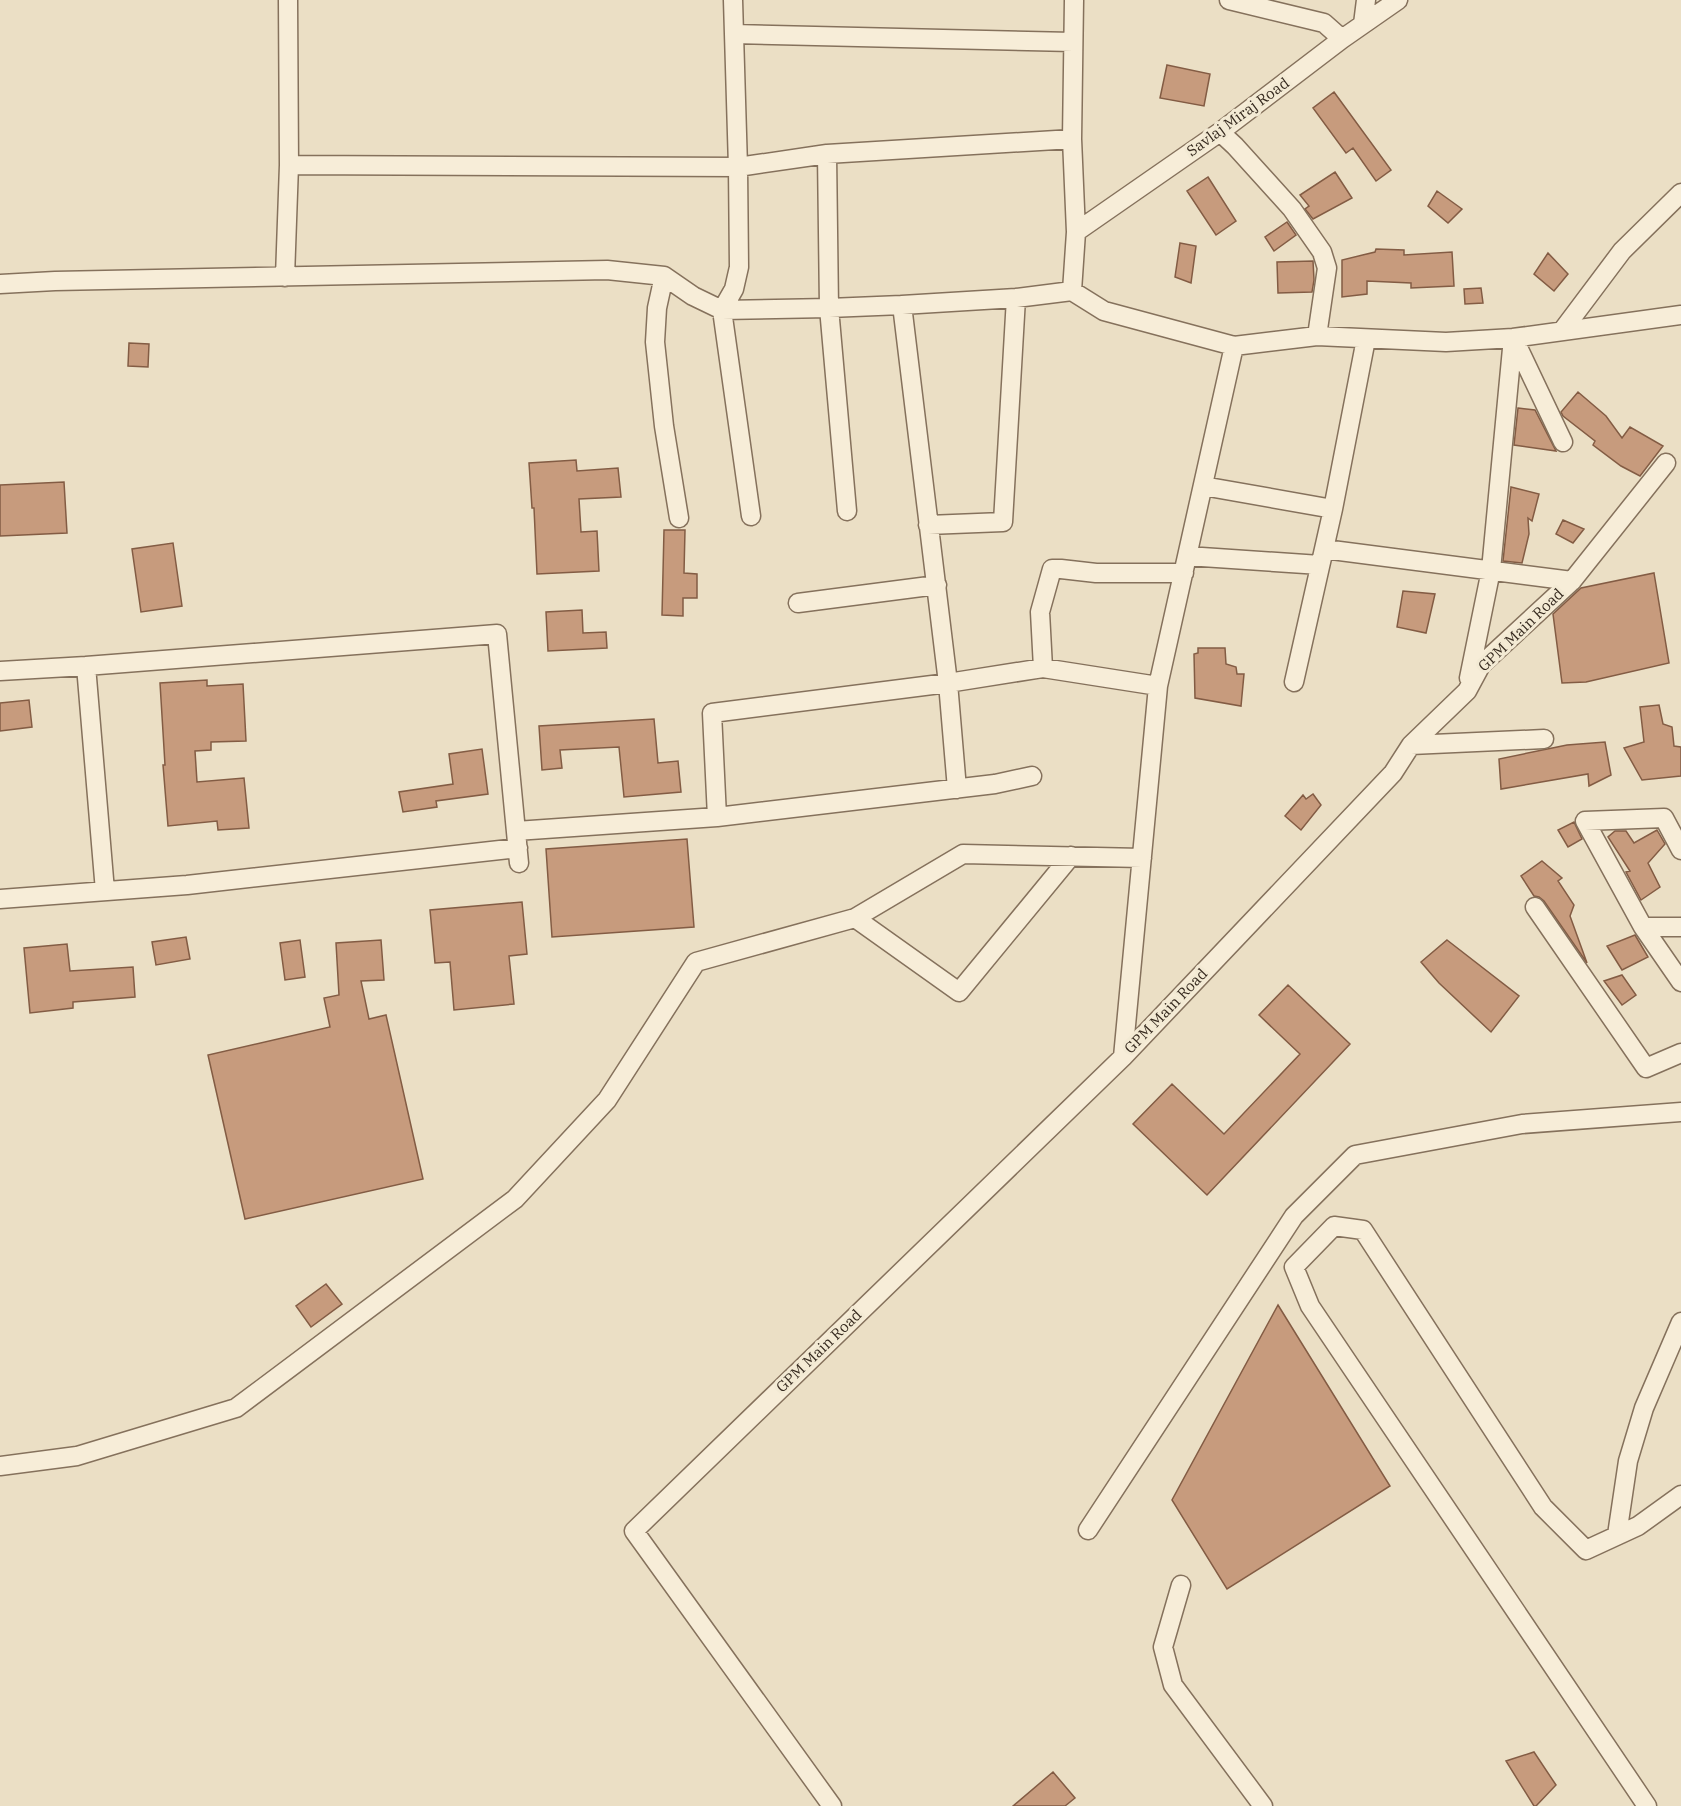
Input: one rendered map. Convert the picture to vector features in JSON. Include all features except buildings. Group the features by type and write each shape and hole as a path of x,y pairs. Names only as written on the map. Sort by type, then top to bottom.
{"street":[{"path":"285,277 288,0"},
{"path":"733,0 739,267 734,288 722,310 751,516"},
{"path":"1072,291 1076,232 1072,140 1074,0"},
{"path":"1230,0 1252,2 1324,23 1342,39"},
{"path":"1364,24 1366,0"},
{"name":"Savlaj Miraj Road","path":"1076,232 1220,132 1342,39 1398,0"},
{"path":"734,34 1073,42"},
{"path":"1220,132 1292,209 1322,252 1327,268 1317,336"},
{"path":"288,165 738,167 827,154 1072,140"},
{"path":"827,154 829,308 847,511"},
{"path":"1562,331 1622,251 1681,193"},
{"path":"0,284 607,270 664,276 693,296 722,310 902,305 1016,298 1072,291 1104,311 1234,346 1317,336 1446,342 1513,338 1681,315"},
{"path":"664,276 657,308 655,342 664,426 679,518"},
{"path":"928,525 1003,522 1016,298"},
{"path":"902,305 937,585 957,789"},
{"path":"1513,338 1563,442"},
{"path":"1467,691 1491,570 1513,338"},
{"path":"1294,682 1333,509 1366,339"},
{"path":"1123,1057 1158,686 1234,346"},
{"name":"GPM Main Road","path":"832,1806 634,1531 1123,1057 1393,773 1411,745 1467,691 1481,665 1572,581 1666,463"},
{"path":"1203,486 1333,509"},
{"path":"1043,668 1040,612 1052,569 1061,568 1096,573 1322,557 1491,570 1572,581"},
{"path":"798,603 937,585"},
{"path":"0,671 496,634 518,848"},
{"path":"86,666 105,891"},
{"path":"717,817 712,713 948,683 1043,668 1158,686"},
{"path":"1411,745 1544,739"},
{"path":"0,899 187,885 518,848 717,817 957,789 1032,776"},
{"path":"1681,850 1664,818 1585,821 1643,927 1681,982"},
{"path":"0,1466 77,1456 236,1408 515,1199 607,1100 696,962 855,918 963,855 1142,858"},
{"path":"855,918 959,992 1071,856"},
{"path":"1534,907 1646,1068 1681,1053"},
{"path":"1643,927 1681,927"},
{"path":"1088,1530 1294,1216 1355,1155 1522,1124 1681,1112"},
{"path":"1647,1806 1310,1305 1294,1267 1334,1226 1363,1230 1544,1507 1586,1550 1638,1526 1681,1495"},
{"path":"1617,1535 1628,1461 1641,1418 1681,1322"},
{"path":"1181,1585 1163,1647 1173,1685 1263,1806"}]}
